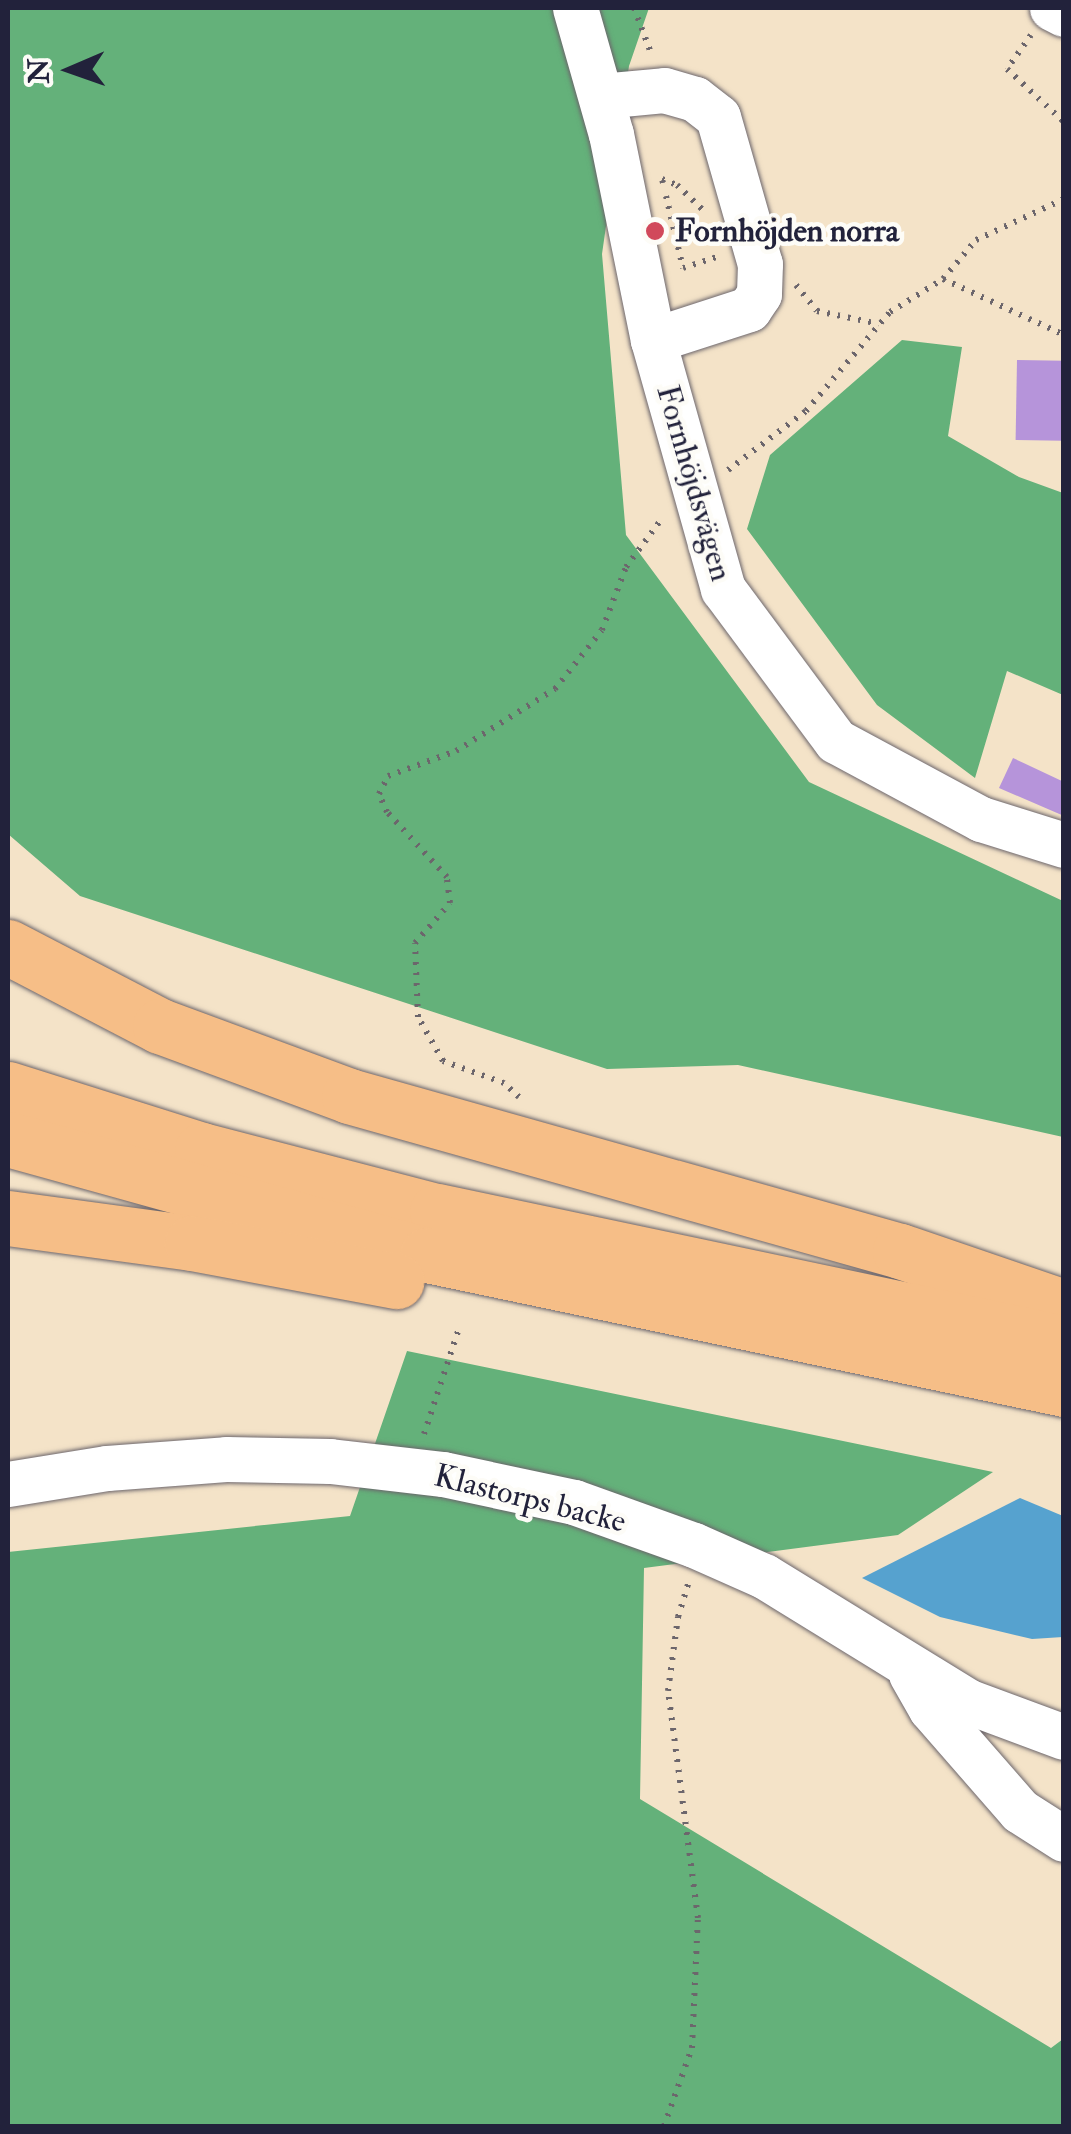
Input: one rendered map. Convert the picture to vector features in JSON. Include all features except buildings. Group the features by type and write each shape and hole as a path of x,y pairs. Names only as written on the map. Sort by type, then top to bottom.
{"highway":[{"path":"8,946 160,1026 349,1096 900,1251 1064,1308"},
{"path":"8,1090 202,1150 436,1211 1064,1343"},
{"path":"8,1139 427,1255 1064,1388"},
{"path":"8,1218 192,1243 418,1285 854,1342"}],"street":[{"name":"Fornhöjdsvägen","path":"576,8 601,96 653,340 723,589 836,741 981,819 1064,845"},
{"path":"601,96 664,90 695,99 718,117 749,247 759,294 749,309 653,340"},
{"name":"Klastorps backe","path":"8,1484 107,1468 226,1459 330,1461 443,1474 574,1502 694,1545 764,1576 967,1701 1064,1736"},
{"path":"902,1659 931,1708 1020,1811 1064,1839"}],"path":[{"path":"1051,15 1007,69 1064,122"},
{"path":"662,179 677,185 749,247 684,268 662,179"},
{"path":"728,470 806,411 890,312 943,279 976,240 1064,198"},
{"path":"943,279 1064,335"},
{"path":"525,1102 504,1083 443,1061 418,1017 415,943 450,903 447,877 387,812 378,794 388,776 456,750 555,689 602,630 626,567 670,508"},
{"path":"422,1440 458,1332"},
{"path":"664,2126 692,2048 693,2030 698,1918 668,1691 678,1616 694,1569 694,1545"}],"green space":[{"path":"8,8 649,8 629,66 602,254 626,535 809,782 1063,901 1063,1137 738,1065 607,1069 80,896 8,834"},
{"path":"902,340 962,347 948,436 1019,477 1063,493 1063,695 1007,671 975,778 877,705 747,529 770,455"},
{"path":"407,1351 993,1472 898,1535 644,1568 640,1799 1051,2048 1063,2039 1063,2126 8,2126 8,1552 350,1516"}],"water":[{"path":"1020,1498 1063,1516 1063,1637 1032,1639 940,1617 862,1578"}],"place":[{"name":"Fornhöjden norra","path":"655,231"}]}
